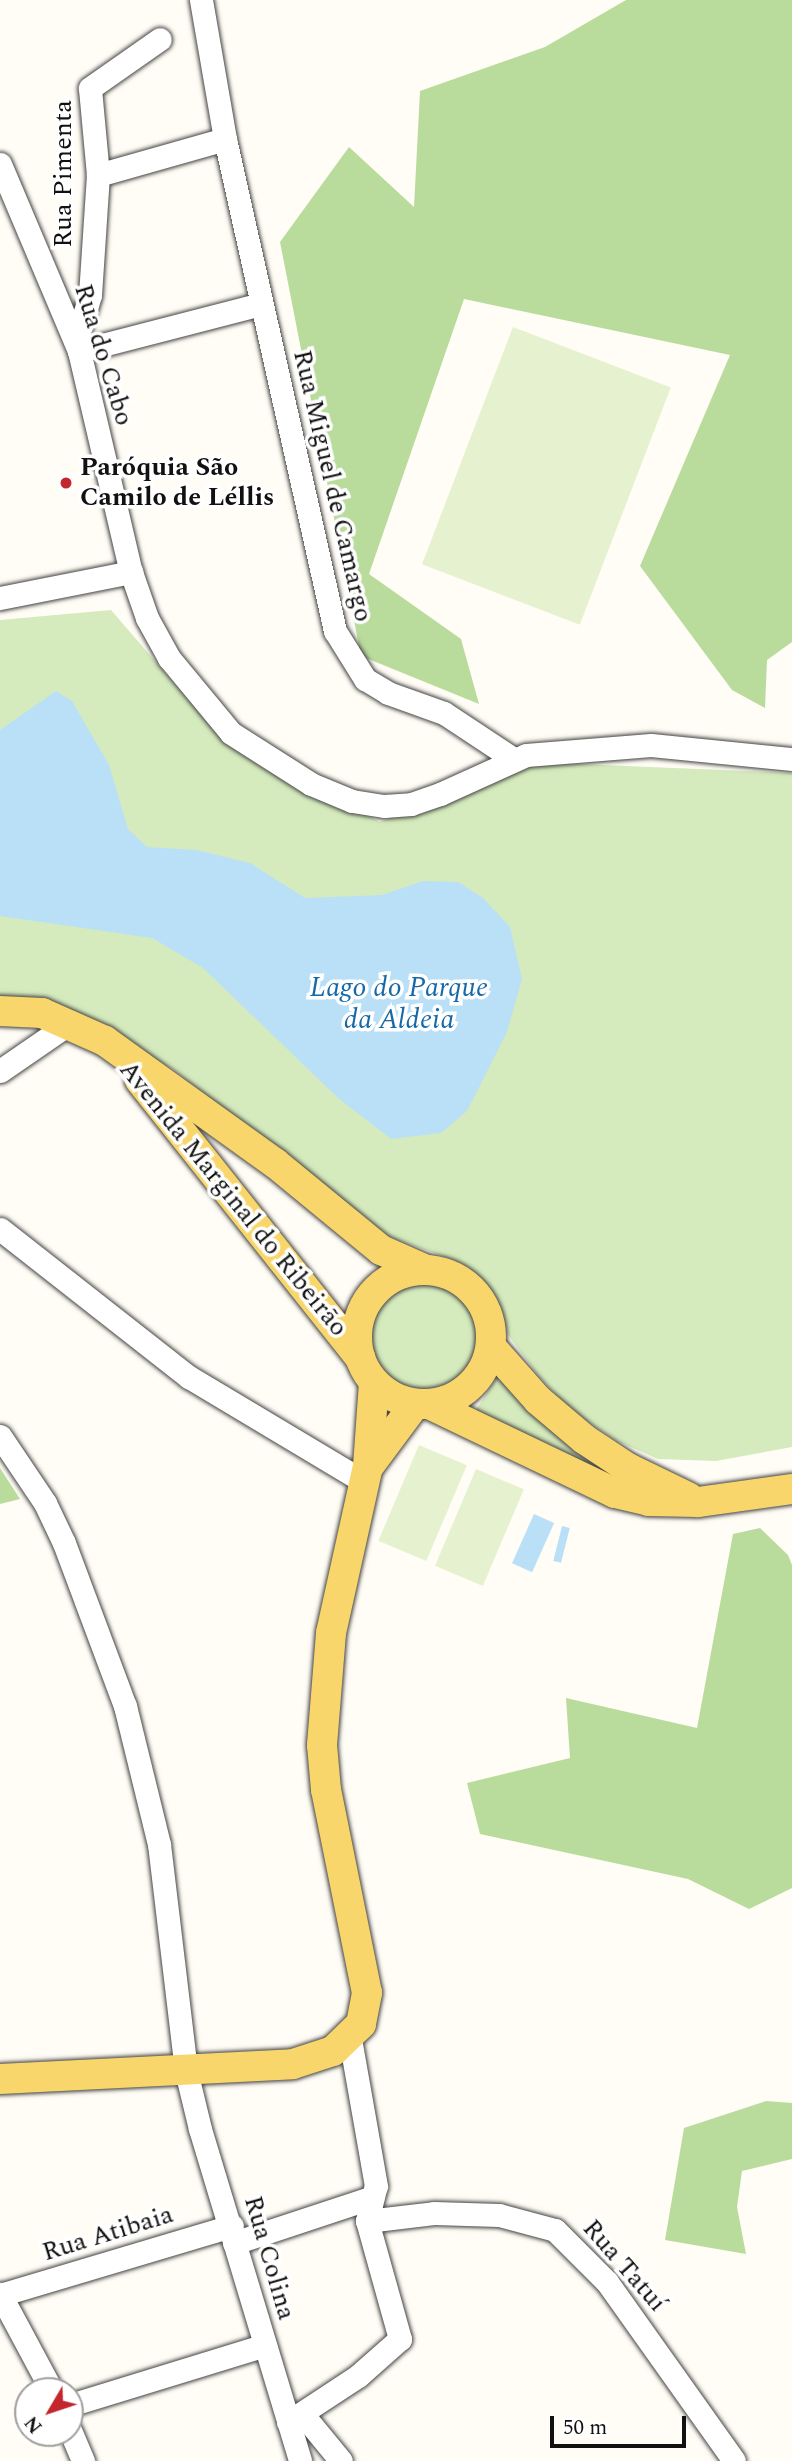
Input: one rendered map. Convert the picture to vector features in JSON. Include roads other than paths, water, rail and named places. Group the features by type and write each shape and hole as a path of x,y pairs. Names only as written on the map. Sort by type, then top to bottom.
{"main road":[{"name":"Avenida Marginal do Ribeirão","path":"0,1011 42,1013 71,1022 105,1041 275,1163 381,1250 424,1269 464,1282 479,1297 487,1312 491,1347 477,1380 463,1392 422,1404"},
{"name":"Avenida Marginal do Ribeirão","path":"105,1041 174,1118 367,1370 392,1397 422,1404 615,1493 649,1501 698,1502 792,1489"},
{"name":"Avenida Marginal do Ribeirão","path":"367,1370 359,1316 368,1297 383,1282 424,1269"},
{"path":"491,1347 538,1400 584,1439 628,1468 698,1502"},
{"path":"0,2080 186,2070 315,2059 350,2039 364,2017 367,1993 326,1790 323,1745 331,1633 366,1474 367,1370"},
{"path":"366,1474 422,1404"}],"street":[{"name":"Rua Miguel de Camargo","path":"201,0 202,24 225,139 321,586 349,659 365,679 388,693 444,713 512,758"},
{"name":"Rua Pimenta","path":"77,347 90,295 98,175 90,88 160,40"},
{"path":"98,175 225,139"},
{"name":"Rua do Cabo","path":"3,176 77,347 131,572 169,658 200,698 231,733 311,784 352,801 384,806 411,804 512,758"},
{"path":"77,347 261,304"},
{"path":"0,598 131,572"},
{"path":"512,758 650,745 792,760"},
{"path":"0,1070 71,1022"},
{"path":"0,1229 189,1377 366,1474"},
{"name":"Rua Colina","path":"0,1436 45,1503 64,1543 125,1706 159,1844 186,2070 200,2129 265,2346 296,2419 300,2461"},
{"path":"341,2461 296,2419 381,2359 400,2339 367,2221 373,2197 373,2163 350,2039"},
{"name":"Rua Atibaia","path":"0,2294 373,2197"},
{"name":"Rua Tatuí","path":"367,2221 434,2213 499,2215 555,2230 607,2282 734,2461"},
{"path":"0,2294 44,2377"},
{"path":"84,2401 265,2346"}],"water":[{"name":"Lago do Parque da Aldeia","path":"56,691 72,701 109,765 128,829 147,847 196,850 250,863 305,898 382,895 423,881 458,882 483,898 510,927 522,979 507,1032 467,1111 441,1133 391,1139 338,1098 203,968 152,938 0,916 0,730"},
{"path":"534,1514 554,1523 532,1572 512,1563"},
{"path":"562,1526 570,1528 561,1563 553,1561"}],"place":[{"name":"Paróquia São Camilo de Léllis","path":"66,483"}]}
